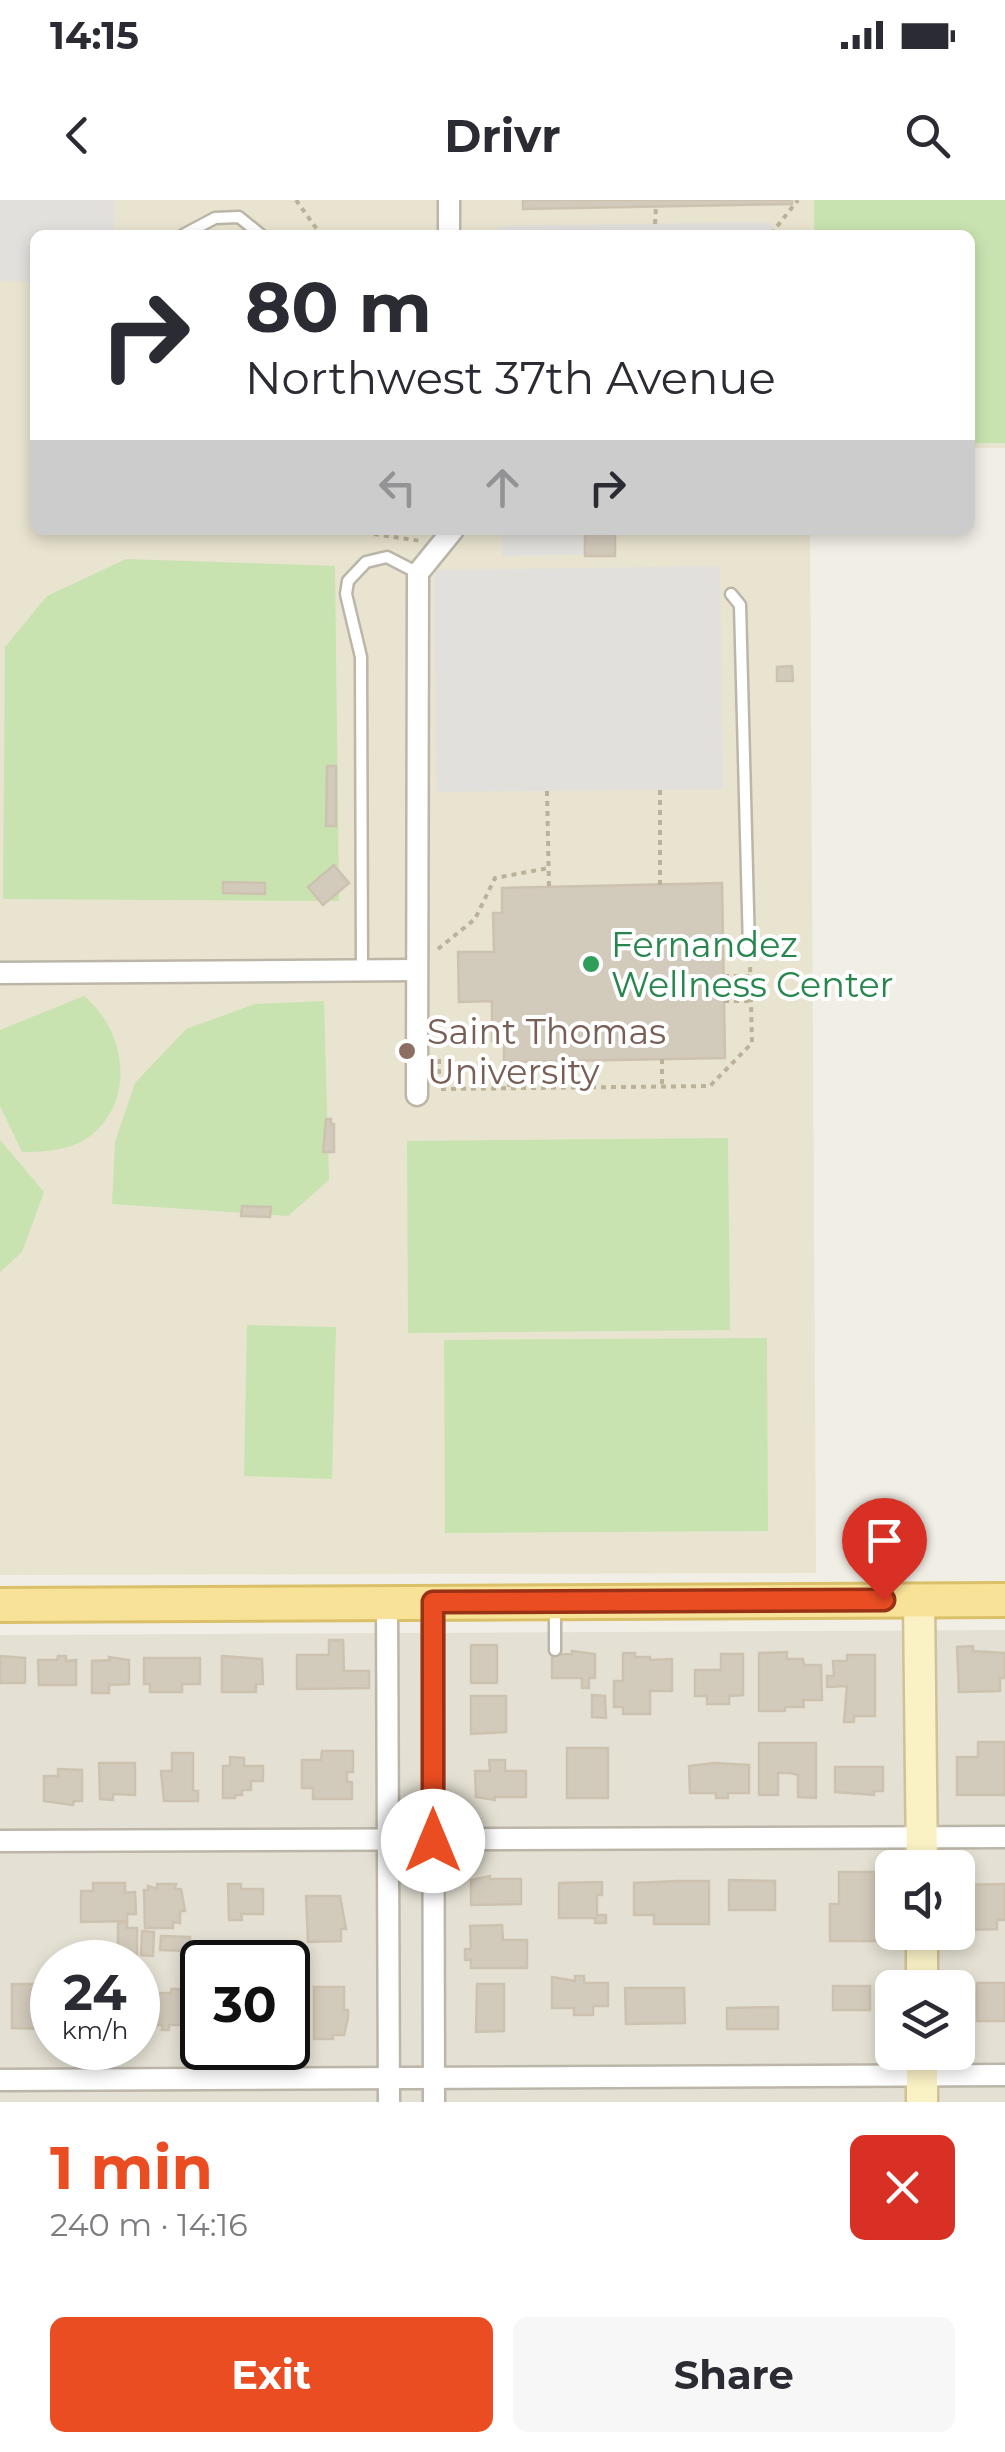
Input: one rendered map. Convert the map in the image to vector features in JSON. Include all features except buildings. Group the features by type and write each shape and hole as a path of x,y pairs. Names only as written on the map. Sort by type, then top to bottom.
{"main road":[{"path":"0,1605 1005,1600"}],"street":[{"path":"448,230 449,200"},
{"path":"416,1095 418,573 448,535"},
{"path":"0,973 417,970"},
{"path":"920,1600 922,1850"},
{"path":"387,1602 389,2102"},
{"path":"433,1602 434,2102"},
{"path":"932,1850 1005,1836"},
{"path":"0,1841 433,1841 875,1851"},
{"path":"0,2080 1005,2075"}],"lane":[{"path":"192,230 215,218 238,218 254,230"},
{"path":"362,970 362,658 346,594 348,581 366,562 387,557 418,573"},
{"path":"731,594 740,605 749,948"},
{"path":"555,1601 555,1650"}],"path":[{"path":"296,200 317,230"},
{"path":"774,230 798,200"},
{"path":"655,224 656,206"},
{"path":"660,789 660,884"},
{"path":"547,791 549,887"},
{"path":"438,950 476,920 495,878 548,868"},
{"path":"416,1095 439,1090 710,1086 752,1043 749,948"},
{"path":"724,976 750,976"},
{"path":"724,1001 751,1000"},
{"path":"662,1059 662,1086"},
{"path":"509,1088 511,1062"},
{"path":"550,1088 552,1062"}],"shaded area":[{"name":"Saint Thomas University","path":"0,200 1005,200 1005,448 975,448 975,230 30,230 30,535 810,535 816,1573 0,1575"},
{"path":"0,200 114,200 115,230 30,230 30,282 0,281"},
{"path":"771,222 771,230 497,230 497,226"},
{"path":"501,535 586,535 586,555 502,556"},
{"path":"720,566 723,789 436,792 435,570"},
{"path":"1005,1630 1005,2102 0,2102 0,1635"}],"green space":[{"path":"814,200 1005,200 1005,443 975,443 975,230 814,230"},
{"path":"126,559 335,566 339,901 3,899 5,647 47,596"},
{"path":"84,996 97,1009 116,1042 120,1061 117,1098 109,1115 89,1137 71,1146 22,1152 0,1106 0,1030"},
{"path":"324,1001 329,1180 288,1216 112,1204 115,1142 135,1083 186,1029 255,1004"},
{"path":"728,1138 730,1330 408,1333 407,1141"},
{"path":"0,1140 44,1192 22,1252 0,1272"},
{"path":"247,1325 336,1327 332,1479 244,1476"},
{"path":"767,1338 768,1531 445,1533 444,1340"}],"place":[{"name":"Fernandez Wellness Center","path":"591,964"},
{"name":"Saint Thomas University","path":"407,1051"}],"route":[{"path":"433,1841 433,1602 884,1600"}]}
